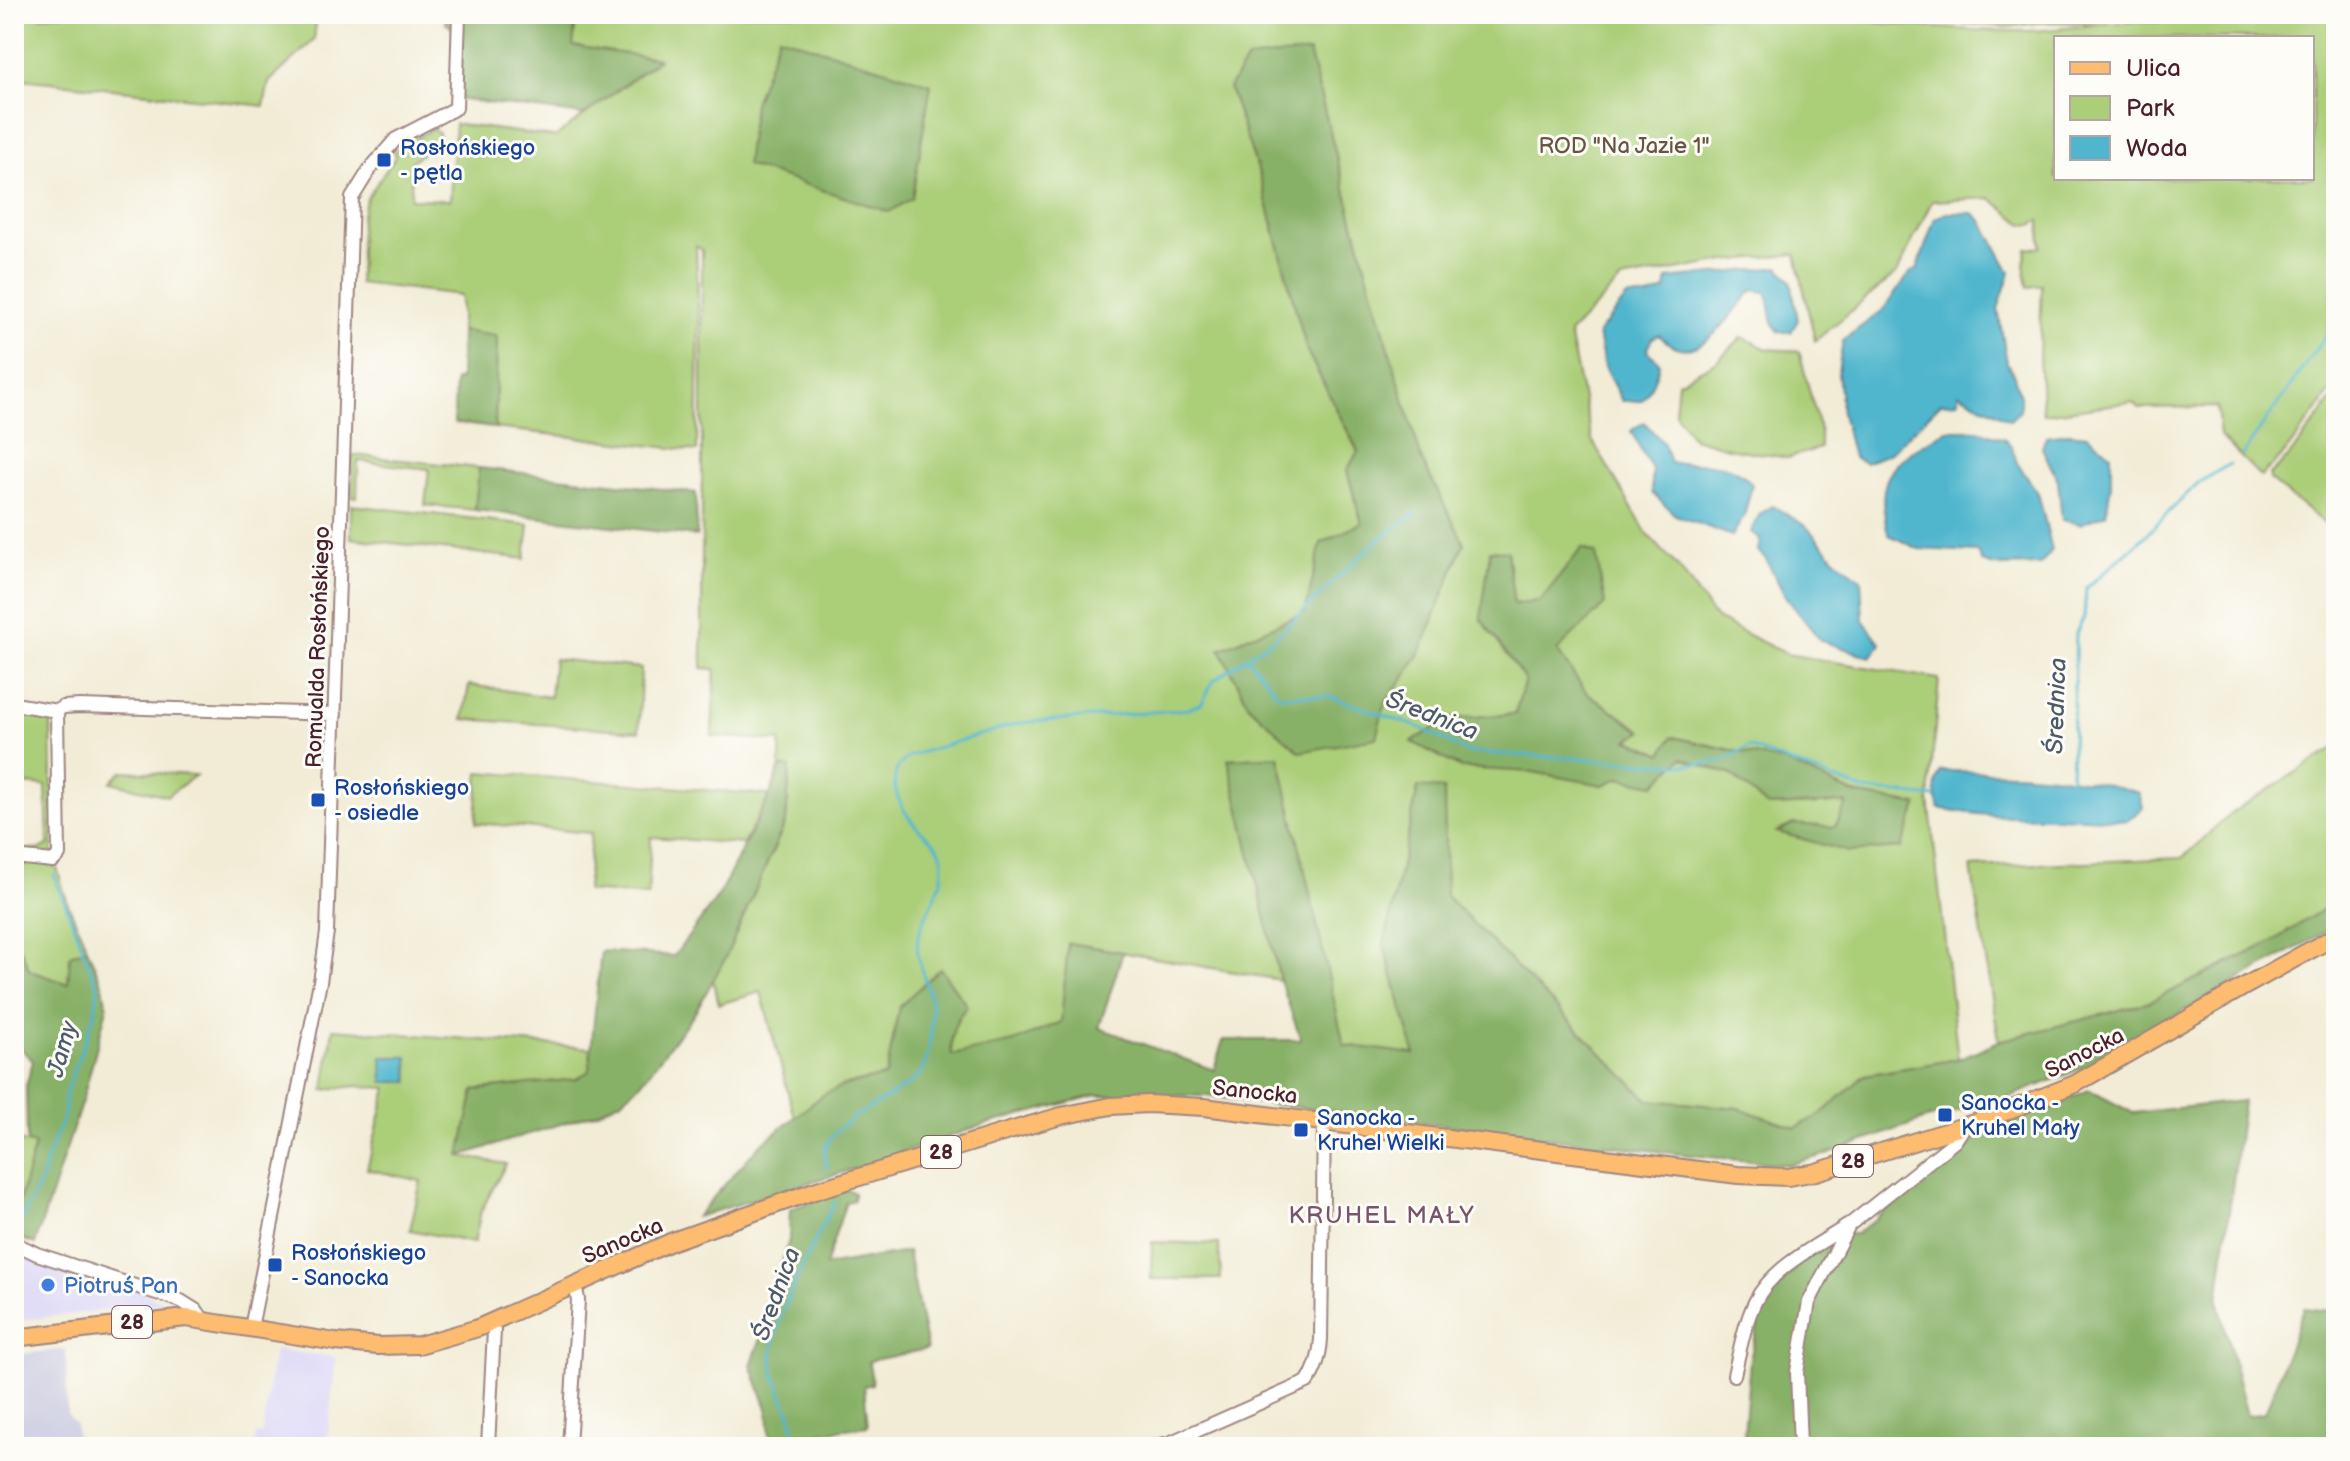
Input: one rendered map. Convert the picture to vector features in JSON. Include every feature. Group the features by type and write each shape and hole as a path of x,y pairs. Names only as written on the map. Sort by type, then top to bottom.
{"main road":[{"name":"Sanocka","path":"251,1328 336,1342 407,1345 451,1337 673,1241 814,1191 1093,1108 1129,1104 1174,1105 1324,1121 1775,1178 1816,1172 1965,1126 2075,1084 2336,936"},
{"name":"28","path":"14,1338 168,1318 251,1328"}],"street":[{"name":"Romualda Rosłońskiego","path":"251,1328 323,957 330,886 352,198 370,169 396,139 456,108 459,14"},
{"path":"14,704 57,711 63,707 80,706 335,714"},
{"path":"14,857 53,861 59,855 57,711"},
{"path":"1152,1447 1307,1382 1317,1366 1321,1339 1324,1121"},
{"path":"1734,1375 1746,1324 1756,1299 1780,1270 1849,1225 1955,1141 1965,1126"},
{"path":"1800,1447 1797,1372 1809,1302 1849,1225"},
{"path":"14,1243 37,1254 181,1301 197,1311 204,1321"},
{"path":"569,1447 578,1300 575,1283"},
{"path":"488,1447 492,1321"}],"shaded area":[{"path":"14,1251 144,1292 164,1303 14,1321"},
{"path":"66,1349 67,1413 76,1425 77,1447 14,1447 14,1355"},
{"path":"274,1350 336,1357 327,1444 255,1447 256,1435 262,1434"}],"green space":[{"path":"14,14 38,14 41,17 55,14 317,14 314,40 269,82 264,106 14,78"},
{"path":"446,14 576,14 573,46 659,59 584,115 456,99 453,29 445,22"},
{"name":"ROD \"Na Jazie 1\"","path":"576,14 1806,14 1913,26 2020,31 2170,21 2209,14 2336,14 2336,384 2286,452 2261,477 2220,436 2217,407 2140,408 2132,402 2043,414 2039,357 2042,285 2028,287 2024,264 2027,249 2041,247 2040,220 2032,225 2023,224 1990,198 1932,201 1897,273 1815,341 1796,254 1725,261 1621,280 1569,334 1592,440 1647,534 1680,569 1716,619 1786,654 1939,679 1929,799 1958,1059 1865,1075 1820,1115 1796,1128 1738,1108 1648,1100 1446,896 1443,789 1384,944 1415,1055 1343,1045 1279,756 1228,759 1280,980 1069,943 1064,1045 951,1056 951,1035 956,1020 899,1007 886,1076 845,1085 825,1094 795,1118 761,992 719,1004 713,980 786,822 790,767 780,767 780,741 712,736 715,669 702,668 702,250 696,246 699,322 697,451 495,428 497,336 461,331 461,295 359,283 361,218 367,198 395,157 394,151 432,129 439,133 437,149 424,152 412,161 411,199 450,200 455,124 555,137 658,60 573,46","holes":["1309,52 1370,284 1422,461 1464,543 1419,655 1384,706 1221,649 1305,612 1362,523 1347,471 1358,452 1307,351 1259,173 1230,88","1582,548 1605,604 1556,651 1586,692 1642,731 1627,739 1662,754 1673,737 1786,762 1854,794 1917,805 1901,848 1793,825 1835,827 1847,803 1767,806 1732,775 1681,758 1654,785 1618,778 1603,785 1533,772 1413,743 1448,719 1515,714 1525,680 1481,619 1507,551 1513,604 1540,602"]},
{"path":"1839,14 2194,14 2168,18 2113,18 2089,23 2044,22 2007,27"},
{"path":"779,36 931,84 912,198 889,212 746,165 754,103"},
{"path":"1309,52 1370,284 1422,461 1464,543 1419,655 1384,706 1376,738 1300,752 1249,706 1220,649 1305,612 1321,543 1362,523 1347,471 1358,451 1307,351 1259,173 1229,88 1247,59"},
{"path":"461,331 497,336 495,428 454,423 455,380 460,380"},
{"path":"1742,337 1767,349 1799,351 1820,431 1820,448 1788,458 1728,448 1693,438 1675,413 1678,382 1716,362"},
{"path":"2336,394 2336,533 2271,481 2269,476 2289,457"},
{"path":"352,455 479,468 475,510 425,505 429,469 358,461 357,497 352,497"},
{"path":"479,468 696,493 697,536 475,510"},
{"path":"351,505 529,525 525,559 351,538"},
{"path":"1582,548 1596,554 1605,604 1557,651 1586,692 1642,732 1628,740 1662,754 1672,737 1786,762 1854,794 1918,805 1901,848 1849,852 1777,832 1793,824 1835,827 1847,803 1767,806 1732,775 1682,758 1654,785 1619,778 1603,785 1533,772 1461,768 1412,742 1448,719 1515,714 1525,680 1481,619 1490,550 1507,551 1514,604 1540,601"},
{"path":"554,659 641,668 639,731 463,719 469,685 550,697"},
{"path":"14,707 51,715 53,856 28,855 29,849 38,850 48,845 46,786 14,783"},
{"path":"2336,747 2336,901 2270,943 2147,1003 1999,1041 1971,867 2182,858 2233,812"},
{"path":"1279,756 1344,1045 1415,1054 1384,945 1418,787 1444,789 1446,896 1648,1100 1738,1108 1796,1128 1820,1115 1865,1075 1958,1059 1999,1041 2147,1003 2270,943 2336,901 2336,926 2176,1015 2105,1059 1997,1102 1926,1119 1788,1165 1206,1096 1097,1095 983,1125 864,1166 696,1217 759,1146 824,1094 845,1085 886,1076 899,1007 940,968 967,1006 954,1029 952,1055 1014,1042 1061,1022 1068,943 1123,952 1099,1028 1214,1070 1223,1040 1301,1040 1280,980 1228,759"},
{"path":"780,767 790,767 786,821 725,959 694,1014 641,1083 622,1100 598,1112 460,1156 474,1090 576,1079 589,1071 601,951 674,956 719,895 770,795"},
{"path":"122,771 196,775 167,796 111,782"},
{"path":"479,772 770,795 743,844 651,837 648,896 587,891 591,833 476,823"},
{"path":"14,860 56,865 68,904 87,948 70,956 68,984 30,971 14,935"},
{"path":"14,935 30,971 68,984 70,955 87,948 103,986 107,1008 83,1098 35,1244 14,1236 14,1219 35,1145 27,1143 26,1086 33,1061 14,1036"},
{"path":"333,1029 591,1048 589,1071 576,1079 474,1090 460,1156 506,1164 481,1211 474,1243 410,1230 421,1181 367,1169 387,1088 356,1086 324,1090"},
{"path":"2089,1090 2133,1113 2243,1101 2218,1300 2247,1416 2265,1413 2304,1308 2336,1312 2336,1447 1743,1447 1750,1360 1763,1304 1803,1259 1840,1234 1856,1234 1988,1130"},
{"path":"14,1140 35,1145 14,1219"},
{"path":"847,1189 854,1193 854,1200 846,1202 825,1266 908,1252 927,1349 869,1361 872,1384 864,1386 868,1426 770,1439 768,1411 751,1365 773,1306 778,1275 789,1240 790,1209"},
{"path":"1152,1242 1219,1244 1221,1279 1151,1279"}],"water":[{"path":"1947,213 1973,213 1982,221 2010,272 1998,309 2007,363 2020,396 2020,410 2010,420 1958,393 1958,402 1941,403 1889,454 1865,463 1853,457 1842,413 1838,372 1843,340 1882,311 1911,272 1917,270 1935,218"},
{"path":"1779,267 1791,281 1798,320 1791,332 1779,332 1773,322 1766,292 1753,290 1722,326 1699,345 1686,349 1673,346 1659,335 1652,338 1647,351 1659,362 1653,383 1641,401 1622,401 1604,367 1598,333 1627,297 1648,297 1666,290 1668,279"},
{"path":"1644,422 1664,444 1670,463 1704,463 1726,467 1745,477 1752,485 1744,516 1732,536 1675,515 1652,493 1652,470 1631,431"},
{"path":"1947,430 1977,430 2005,439 2012,447 2017,463 2038,493 2052,550 2040,565 1994,566 1982,562 1978,552 1919,549 1889,535 1883,494 1892,470 1911,452"},
{"path":"2069,433 2087,435 2111,455 2111,485 2106,514 2080,524 2062,520 2058,481 2042,448 2046,436"},
{"path":"1773,506 1806,526 1835,559 1861,579 1863,620 1881,644 1871,657 1821,641 1785,596 1766,559 1758,551 1760,539 1751,532 1760,514"},
{"path":"1941,771 2016,773 2090,781 2139,793 2143,808 2127,821 1985,815 1939,808 1936,790"},
{"path":"382,1057 408,1057 409,1082 383,1082"}],"waterway":[{"name":"Średnica","path":"2242,455 2336,321"},
{"name":"Średnica","path":"2071,779 2076,633 2084,617 2086,588 2141,540 2198,483 2230,464"},
{"name":"Średnica","path":"827,1168 825,1151 830,1138 853,1118 919,1075 929,1046 932,1005 917,948 921,928 941,878 942,857 936,845 915,825 902,805 895,783 900,765 909,756 1020,723 1188,709 1202,703 1213,681 1277,636 1372,545 1416,513"},
{"name":"Średnica","path":"1248,659 1279,695 1328,696 1421,728 1467,752 1688,765 1721,761 1749,747 1863,790 1935,797"},
{"name":"Jamy","path":"15,1233 42,1178 65,1113 65,1095 95,1013 98,987 54,875"},
{"name":"Średnica","path":"791,1447 794,1429 773,1367 774,1342 796,1279 835,1202"}],"place":[{"name":"Rosłońskiego - pętla","path":"384,160"},
{"name":"Rosłońskiego - osiedle","path":"318,800"},
{"name":"Sanocka - Kruhel Mały","path":"1945,1115"},
{"name":"Sanocka - Kruhel Wielki","path":"1301,1130"},
{"name":"Rosłońskiego - Sanocka","path":"275,1265"},
{"name":"Piotruś Pan","path":"48,1285"}],"district":[{"name":"KRUHEL MAŁY","path":"1382,1215"}]}
